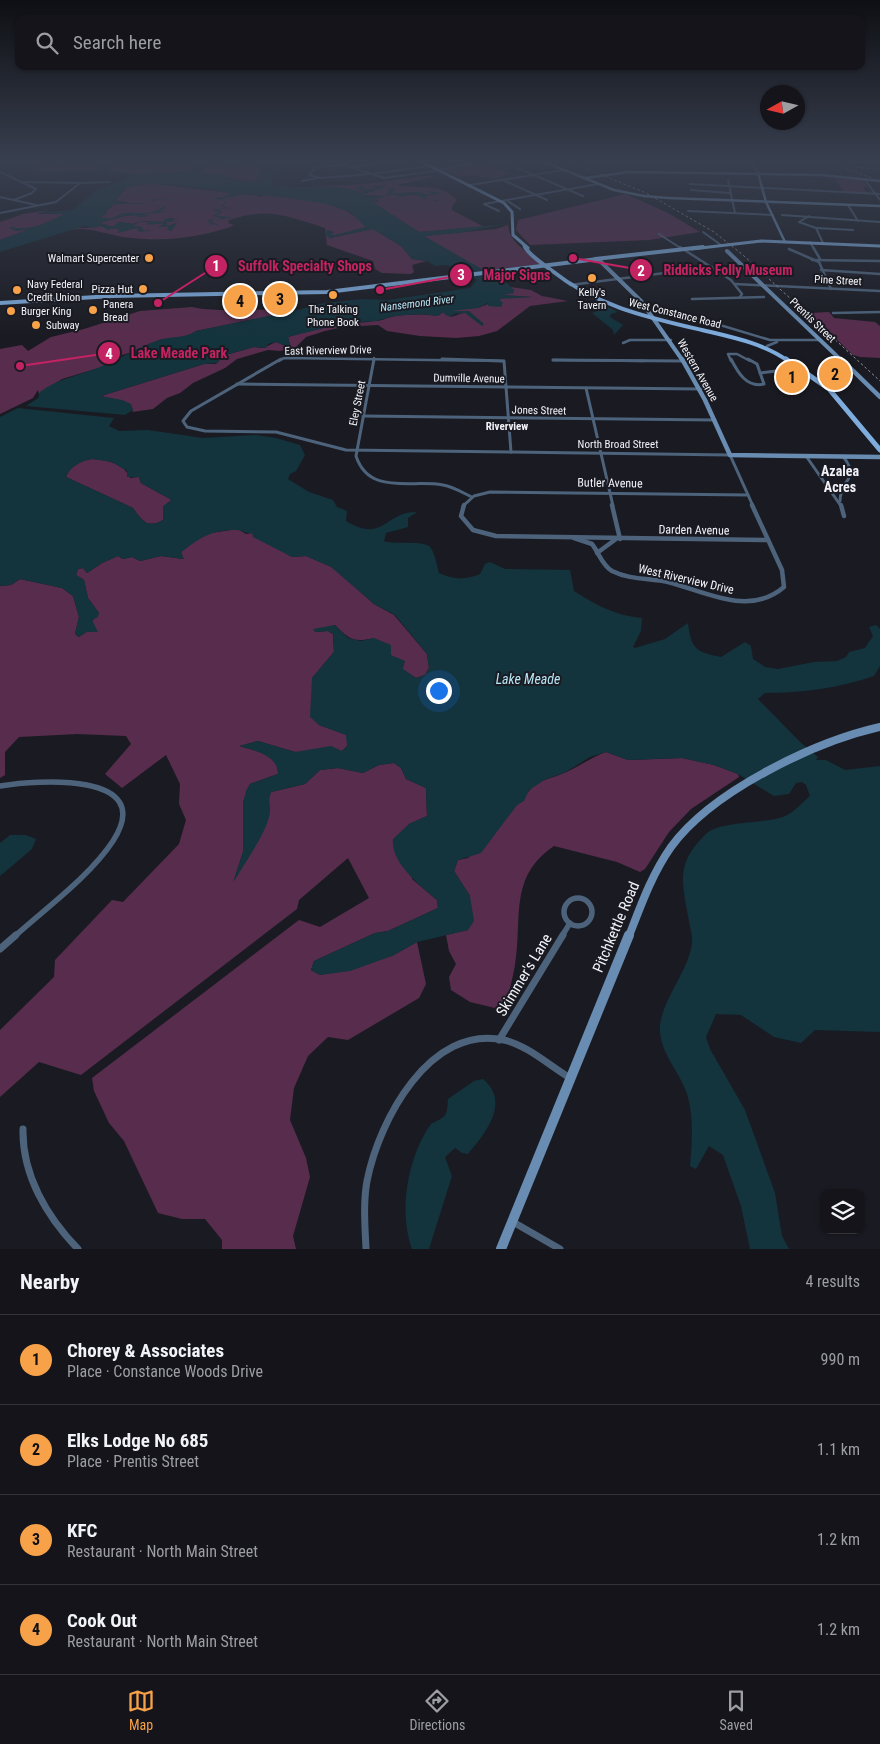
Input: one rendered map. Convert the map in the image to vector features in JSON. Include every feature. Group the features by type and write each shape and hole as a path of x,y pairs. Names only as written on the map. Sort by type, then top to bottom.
{"main road":[{"path":"512,219 513,235 549,265"},
{"path":"0,304 98,297 327,292 721,245 810,242 880,246"},
{"name":"West Constance Road","path":"549,265 584,292"},
{"name":"West Constance Road","path":"549,265 570,285 620,309 735,339 785,359 836,395 880,450"}],"street":[{"path":"775,219 792,253 814,260 880,260"},
{"path":"805,219 800,222 816,228 853,230"},
{"path":"842,219 880,222"},
{"path":"816,228 823,243"},
{"name":"Prentis Street","path":"704,232 728,251 880,397"},
{"path":"659,234 712,267 735,284 742,294 740,297"},
{"path":"810,242 820,259"},
{"name":"Western Avenue","path":"598,259 622,279 658,320 700,389 730,455"},
{"path":"814,260 819,265 831,289"},
{"path":"570,285 712,267"},
{"path":"821,270 880,274"},
{"name":"Pine Street","path":"735,284 880,291"},
{"path":"692,299 764,297"},
{"path":"833,313 880,312"},
{"path":"702,316 707,321 770,340 821,340"},
{"path":"735,339 746,332"},
{"path":"623,343 630,340 671,340"},
{"path":"767,346 779,341"},
{"path":"728,354 737,354 755,363 758,365 760,373 765,382 764,384 757,386 748,384 728,354"},
{"name":"East Riverview Drive","path":"356,451 332,449 302,437 269,431 190,428 183,421 188,413 284,358 503,360 507,387"},
{"name":"Eley Street","path":"356,451 374,358"},
{"path":"553,360 684,361"},
{"path":"760,373 800,368"},
{"name":"Dumville Avenue","path":"237,384 700,389"},
{"path":"507,387 511,453"},
{"path":"586,388 610,494 618,539 597,553"},
{"name":"Jones Street","path":"363,416 715,420"},
{"path":"356,451 356,462 360,469 377,480 399,484 444,485 472,497 464,504 461,512 462,520 468,526 489,536 574,538"},
{"name":"North Broad Street","path":"356,451 880,457"},
{"name":"West Riverview Drive","path":"574,538 592,544 603,564 617,573 668,582 734,601 751,601 774,596 784,587 782,570 730,455"},
{"path":"806,456 840,502"},
{"path":"843,456 852,474 840,494 844,516"},
{"path":"828,487 844,488"},
{"name":"Butler Avenue","path":"472,497 500,492 748,495"},
{"name":"Darden Avenue","path":"574,538 768,540"},
{"name":"Pitchkettle Road","path":"501,1249 659,866 669,850 694,821 720,800 749,783 813,749 854,732 880,727"},
{"path":"0,786 29,781 96,785 106,789 119,802 122,819 116,837 102,856 0,949"},
{"path":"579,898 588,902 593,911 589,923 580,926 570,923 564,915 566,902 579,898"},
{"name":"Skimmer's Lane","path":"499,1040 570,923"},
{"path":"366,1249 364,1204 369,1173 380,1135 396,1103 415,1077 434,1057 471,1038 504,1040 570,1078"},
{"path":"23,1129 21,1142 30,1180 66,1238 78,1249"},
{"path":"512,1221 560,1249"}],"shaded area":[{"path":"8,219 53,219 31,228 18,229 11,227 16,231 30,229 0,240 0,222"},
{"path":"107,219 166,219 164,222 141,221 133,224 119,222 113,227 100,223 109,220"},
{"path":"173,219 231,219 228,223 234,225 190,237 164,239 123,237 90,230 70,230 78,228 100,226 106,228 106,230 116,228 119,231 117,233 135,228 133,226 139,222 148,222 150,224 164,223 160,227 169,227 167,229 171,231 177,223 166,226 167,222 175,221"},
{"path":"296,219 359,219 366,227 336,235 331,235 333,232 327,230 326,235 330,238 373,229 401,246 412,259 427,261 412,265 414,272 411,274 382,273 375,269 373,261 327,245 325,228"},
{"path":"399,219 469,219 484,227 419,232"},
{"path":"679,219 700,232 649,240 530,245 516,230 518,220"},
{"path":"508,225 512,238 540,264 482,271 424,236 496,229"},
{"path":"511,287 531,290 542,296 568,301 530,306 497,331 479,336 456,338 420,336 387,331 378,325 343,327 325,331 306,337 296,347 280,351 268,350 237,359 225,368 193,383 180,393 167,398 153,409 132,412 130,404 101,396 204,364 216,364 222,356 254,347 263,348 276,342 286,346 290,345 288,337 321,328 378,321 403,315 437,316 444,312 451,317 469,311 451,312 454,309 478,308 503,298 532,297 500,295"},
{"path":"192,307 215,310 262,310 285,313 196,331 189,336 159,340 143,349 122,355 102,367 62,379 39,394 38,390 33,398 0,414 0,349 22,345 28,351 51,337 84,329 140,311"},
{"path":"829,312 834,318 875,322 880,326 880,358 853,355 809,313"},
{"path":"92,459 109,461 119,466 124,469 130,478 139,477 141,483 170,499 171,501 164,509 163,520 158,523 149,524 139,517 133,508 66,477 76,465"},
{"path":"238,529 246,534 252,533 292,557 306,556 332,567 374,604 394,615 427,654 429,668 425,675 416,678 402,669 374,638 352,639 335,625 315,632 328,631 333,634 334,652 312,678 319,725 347,735 347,746 342,751 295,752 258,741 240,746 265,754 274,762 278,774 250,784 243,803 243,852 234,880 249,853 271,792 305,784 320,770 338,768 363,773 379,765 394,763 401,768 406,779 426,788 427,816 409,824 412,879 437,900 438,908 388,931 375,933 314,961 311,970 320,975 392,956 417,942 426,984 419,998 348,1040 328,1037 308,1056 294,1088 290,1120 306,1158 310,1177 293,1236 296,1249 222,1249 222,1240 205,1219 182,1219 158,1213 124,1141 109,1123 94,1091 92,1078 299,920 320,927 369,898 348,858 299,900 297,909 81,1075 39,1062 0,1097 0,1030 54,977 55,960 112,900 123,902 179,844 186,820 179,804 180,784 166,755 122,788 105,774 131,744 126,736 77,734 19,737 5,752 5,775 0,778 0,586 11,585 20,579 62,588 73,596 79,617 75,634 79,637 99,613 88,598 84,580 76,575 78,569 83,568 87,573 102,563 118,556 123,559 132,557 140,561 161,556 183,559 181,552 204,534"},
{"path":"606,752 628,760 682,758 714,765 738,774 739,777 691,809 669,832 645,869 640,872 617,862 554,846 539,858 530,871 520,900 515,965 507,999 495,1008 470,1002 451,990 449,977 456,964 449,951 446,935 468,930 470,896 454,871 458,860 468,858 536,784 569,771"}],"water":[{"path":"53,219 113,219 100,223 112,227 119,222 133,224 141,221 164,222 164,219 174,219 174,221 167,222 166,226 177,223 171,231 167,229 169,227 158,227 165,223 146,225 149,222 139,222 133,226 142,227 143,230 153,230 139,232 137,228 117,233 119,231 116,228 106,230 106,228 100,226 95,228 84,226 0,252 0,240 30,229 16,231 9,228 15,226 12,228 27,228 44,224"},
{"path":"209,219 216,220 210,221 219,225 209,224 212,223 208,222"},
{"name":"Nansemond River","path":"358,219 400,219 419,232 507,224 459,233 424,236 508,284 514,290 514,293 503,295 532,297 499,299 503,303 501,307 488,306 488,303 478,308 451,311 469,311 484,324 482,326 465,313 454,314 451,317 445,315 444,312 437,316 422,314 394,316 376,321 345,323 288,337 290,345 286,346 276,342 268,344 266,348 254,347 222,356 218,363 204,364 101,396 122,400 131,404 133,410 125,415 26,406 38,398 40,392 54,383 100,367 159,340 318,304 361,299 388,300 470,288 477,280 467,273 447,265 435,266 427,261 412,259 401,246 373,229 330,238 325,235 327,230 334,232 331,235 336,235 366,227"},
{"path":"608,307 618,312 611,314 610,317 623,325 614,335 613,330 592,313"},
{"name":"Lake Meade","path":"18,408 114,418 109,426 119,431 148,430 203,438 256,435 276,438 300,445 305,455 296,471 290,474 288,479 309,492 333,500 337,507 347,511 346,521 359,527 377,528 398,516 417,512 408,518 408,527 386,533 384,541 427,545 430,547 436,560 439,573 450,577 464,578 480,574 485,564 490,562 505,569 570,570 574,591 606,609 642,618 641,631 633,647 635,648 665,639 688,623 693,644 700,651 721,657 745,642 751,646 753,659 765,667 778,669 814,662 837,661 846,657 849,652 865,648 873,636 869,627 876,625 880,629 880,666 874,676 820,689 765,693 758,699 800,742 818,757 816,760 826,760 845,770 880,766 880,1032 815,1030 801,1043 774,1037 741,1015 716,1014 706,1037 710,1049 745,1110 775,1193 782,1236 789,1249 750,1249 741,1206 723,1155 709,1146 696,1169 690,1166 692,1130 689,1102 684,1086 664,1049 660,1032 664,1010 690,954 692,943 683,884 685,864 689,855 706,834 713,830 731,825 786,816 810,796 806,785 802,782 796,783 789,794 774,796 738,774 714,765 682,758 628,760 606,752 590,757 564,773 546,779 529,790 524,801 517,805 481,853 458,860 454,871 470,896 474,921 468,930 417,942 392,956 350,971 320,975 311,970 314,961 375,933 388,931 438,908 437,900 401,865 393,848 393,839 409,824 427,816 426,788 406,779 401,768 394,763 379,765 363,773 338,768 320,770 305,784 271,792 269,819 255,847 233,883 243,852 243,803 246,791 250,784 278,774 274,762 270,758 264,754 239,746 258,741 295,752 331,746 342,751 347,746 346,735 319,725 310,717 312,678 334,652 333,634 328,631 315,632 313,629 335,625 348,638 361,641 374,638 391,645 391,655 405,661 403,669 416,678 425,675 429,668 427,654 395,615 374,604 331,567 306,556 292,557 253,537 252,533 237,530 220,531 207,535 181,552 184,559 161,556 140,561 132,557 123,559 118,556 102,563 87,573 83,568 78,569 76,575 84,580 88,598 99,613 98,617 92,620 98,632 87,632 79,637 75,634 79,617 73,596 62,588 20,579 11,585 0,586 0,417","holes":["92,459 112,462 127,471 127,477 139,477 141,483 170,499 171,501 163,506 163,520 158,523 149,524 142,520 133,508 66,477 73,467 84,461"]},
{"path":"10,835 26,835 36,839 32,849 0,876 0,843"},
{"path":"483,1079 491,1088 495,1098 495,1108 488,1128 468,1154 462,1153 455,1148 445,1157 452,1176 429,1249 412,1249 406,1218 406,1201 411,1168 416,1152 431,1124 445,1116 448,1099 474,1081"}],"railway":[{"path":"692,219 714,232 743,255 880,381"}],"place":[{"name":"Walmart Supercenter","path":"149,258"},
{"name":"Riddicks Folly Museum","path":"573,258"},
{"name":"Kelly's Tavern","path":"592,278"},
{"name":"Pizza Hut","path":"143,289"},
{"name":"Navy Federal Credit Union","path":"17,290"},
{"name":"Major Signs","path":"380,290"},
{"name":"The Talking Phone Book","path":"333,295"},
{"name":"KFC","path":"280,299"},
{"name":"Cook Out","path":"240,301"},
{"name":"Suffolk Specialty Shops","path":"158,303"},
{"name":"Panera Bread","path":"93,310"},
{"name":"Burger King","path":"11,311"},
{"name":"Subway","path":"36,325"},
{"name":"Lake Meade Park","path":"20,366"},
{"name":"Elks Lodge No 685","path":"835,374"},
{"name":"Chorey & Associates","path":"792,377"}],"district":[{"name":"Riverview","path":"507,426"},
{"name":"Azalea Acres","path":"840,480"}]}
